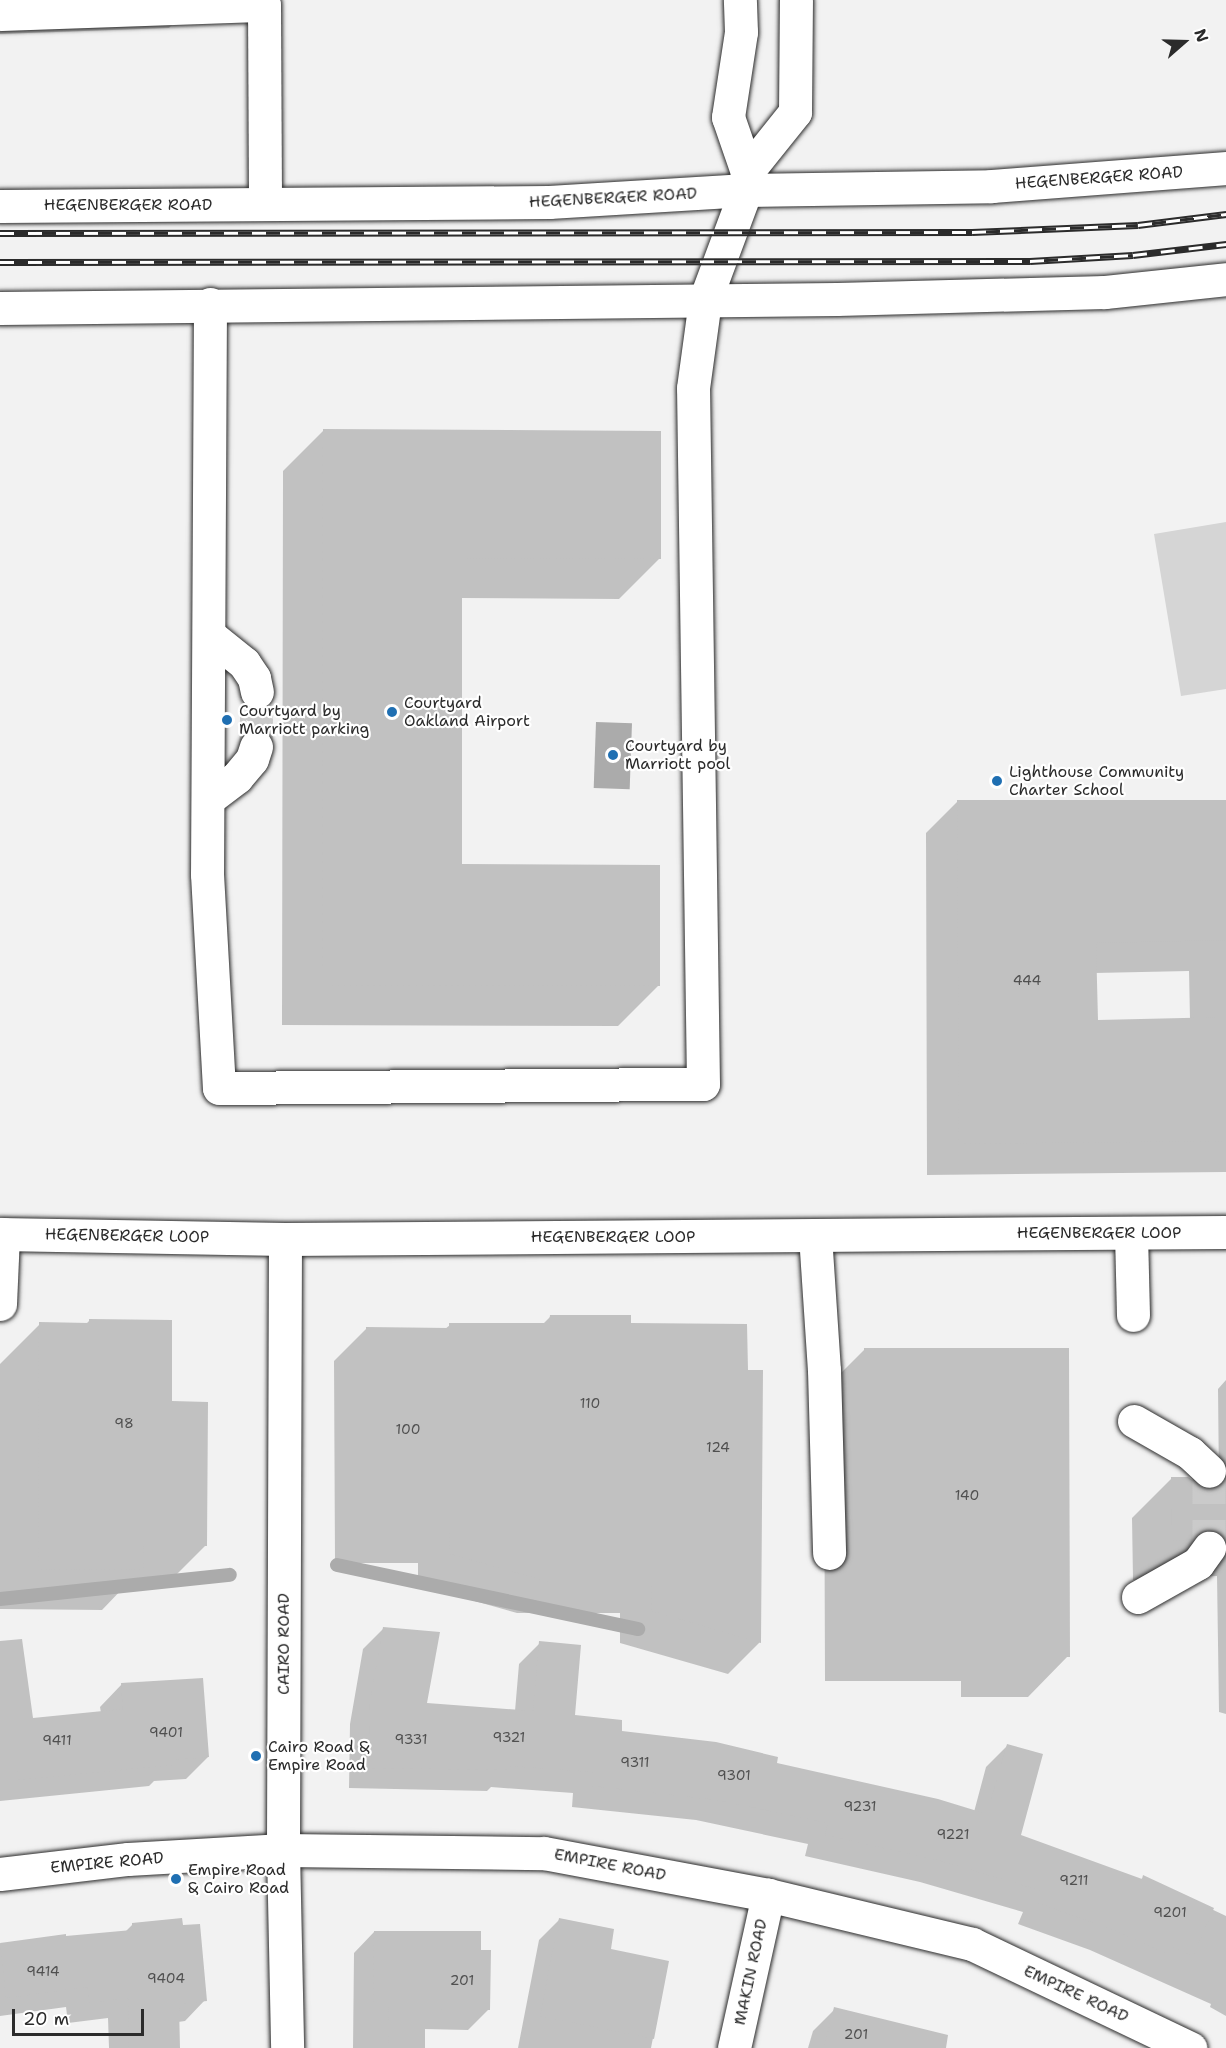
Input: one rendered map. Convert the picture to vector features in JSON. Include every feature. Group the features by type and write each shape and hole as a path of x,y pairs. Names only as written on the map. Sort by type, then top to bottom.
{"street":[{"path":"741,0 741,32 728,117 747,181"},
{"path":"210,304 207,874 219,1088 703,1084 693,388 705,300 747,181 795,112 796,0"},
{"path":"0,14 264,2 265,204"},
{"name":"HEGENBERGER ROAD","path":"0,206 549,202 747,181 992,186 1226,168"},
{"path":"0,308 705,300 1105,292 1226,279"},
{"path":"209,635 244,663 254,678 257,692"},
{"path":"208,799 237,777 252,759 256,747"},
{"name":"HEGENBERGER LOOP","path":"2,1234 285,1239 1226,1232"},
{"path":"1131,1233 1133,1316"},
{"path":"0,1304 2,1234"},
{"path":"815,1235 824,1370 829,1553"},
{"name":"CAIRO ROAD","path":"285,1239 283,1850 286,2048"},
{"path":"1134,1420 1190,1454 1209,1471"},
{"path":"1138,1597 1198,1563 1209,1548"},
{"name":"EMPIRE ROAD","path":"0,1874 128,1859 283,1850 544,1853 768,1895 972,1944 1186,2047"},
{"name":"MAKIN ROAD","path":"734,2048 768,1895"}],"shaded area":[{"path":"1226,522 1226,689 1181,696 1154,534"},
{"name":"Courtyard by Marriott pool","path":"596,722 632,723 630,789 594,788"}],"building":[{"name":"Courtyard Oakland Airport","path":"323,429 661,431 661,559 462,558 462,864 660,865 660,986 322,985"},
{"name":"Lighthouse Community Charter School","path":"957,800 1226,800 1226,940 1096,943 1098,1020 1226,1017 1226,1141 959,1144"},
{"path":"550,1315 631,1315 631,1323 747,1324 748,1370 763,1370 761,1643 652,1611 651,1582 550,1582 450,1554 449,1531 366,1531 366,1327 449,1328 449,1323 549,1323"},
{"path":"89,1319 172,1320 172,1401 208,1402 207,1546 144,1545 143,1570 38,1569 39,1322 89,1323"},
{"path":"864,1348 1069,1348 1070,1657 1001,1657 1001,1641 864,1641"},
{"path":"1171,1477 1188,1477 1205,1489 1215,1489 1226,1478 1226,1539 1210,1529 1201,1531 1191,1540 1172,1541"},
{"path":"383,1627 440,1632 427,1703 533,1711 539,1641 581,1645 575,1715 622,1720 622,1731 716,1742 778,1757 777,1763 938,1799 987,1814 1007,1744 1043,1754 1021,1835 1142,1879 1143,1875 1214,1908 1193,1956 1173,1947 1169,1955 1111,1929 1038,1903 1042,1891 941,1861 825,1835 828,1823 717,1800 592,1786 593,1772 510,1766 510,1770 369,1768 370,1702"},
{"path":"22,1639 33,1718 123,1709 121,1683 203,1678 209,1757 172,1760 172,1765 19,1780 18,1771 0,1774 0,1641"},
{"path":"182,1918 183,1925 200,1924 207,2001 179,2004 180,2048 129,2048 128,1998 89,2003 87,1987 6,1998 0,1943 66,1934 66,1936 132,1930 132,1923"},
{"path":"559,1918 614,1929 611,1949 669,1961 654,2039 540,2016"},
{"path":"374,1931 481,1931 481,1950 491,1950 490,2010 425,2009 425,2048 388,2048 389,2006 373,2006"},
{"path":"834,2007 948,2035 946,2048 824,2048"}],"waterway":[{"path":"337,1565 638,1629"},
{"path":"0,1599 230,1575"}],"tunnel":[{"path":"256,747 257,692"},
{"path":"1209,1471 1209,1548"}],"railway":[{"path":"0,233 972,232 1138,225 1226,214"},
{"path":"0,262 1030,261 1133,255 1226,244"}],"place":[{"name":"Courtyard Oakland Airport","path":"392,712"},
{"name":"Courtyard by Marriott parking","path":"227,720"},
{"name":"Courtyard by Marriott pool","path":"613,755"},
{"name":"Lighthouse Community Charter School","path":"997,781"},
{"name":"Cairo Road & Empire Road","path":"256,1756"},
{"name":"Empire Road & Cairo Road","path":"176,1879"}]}
